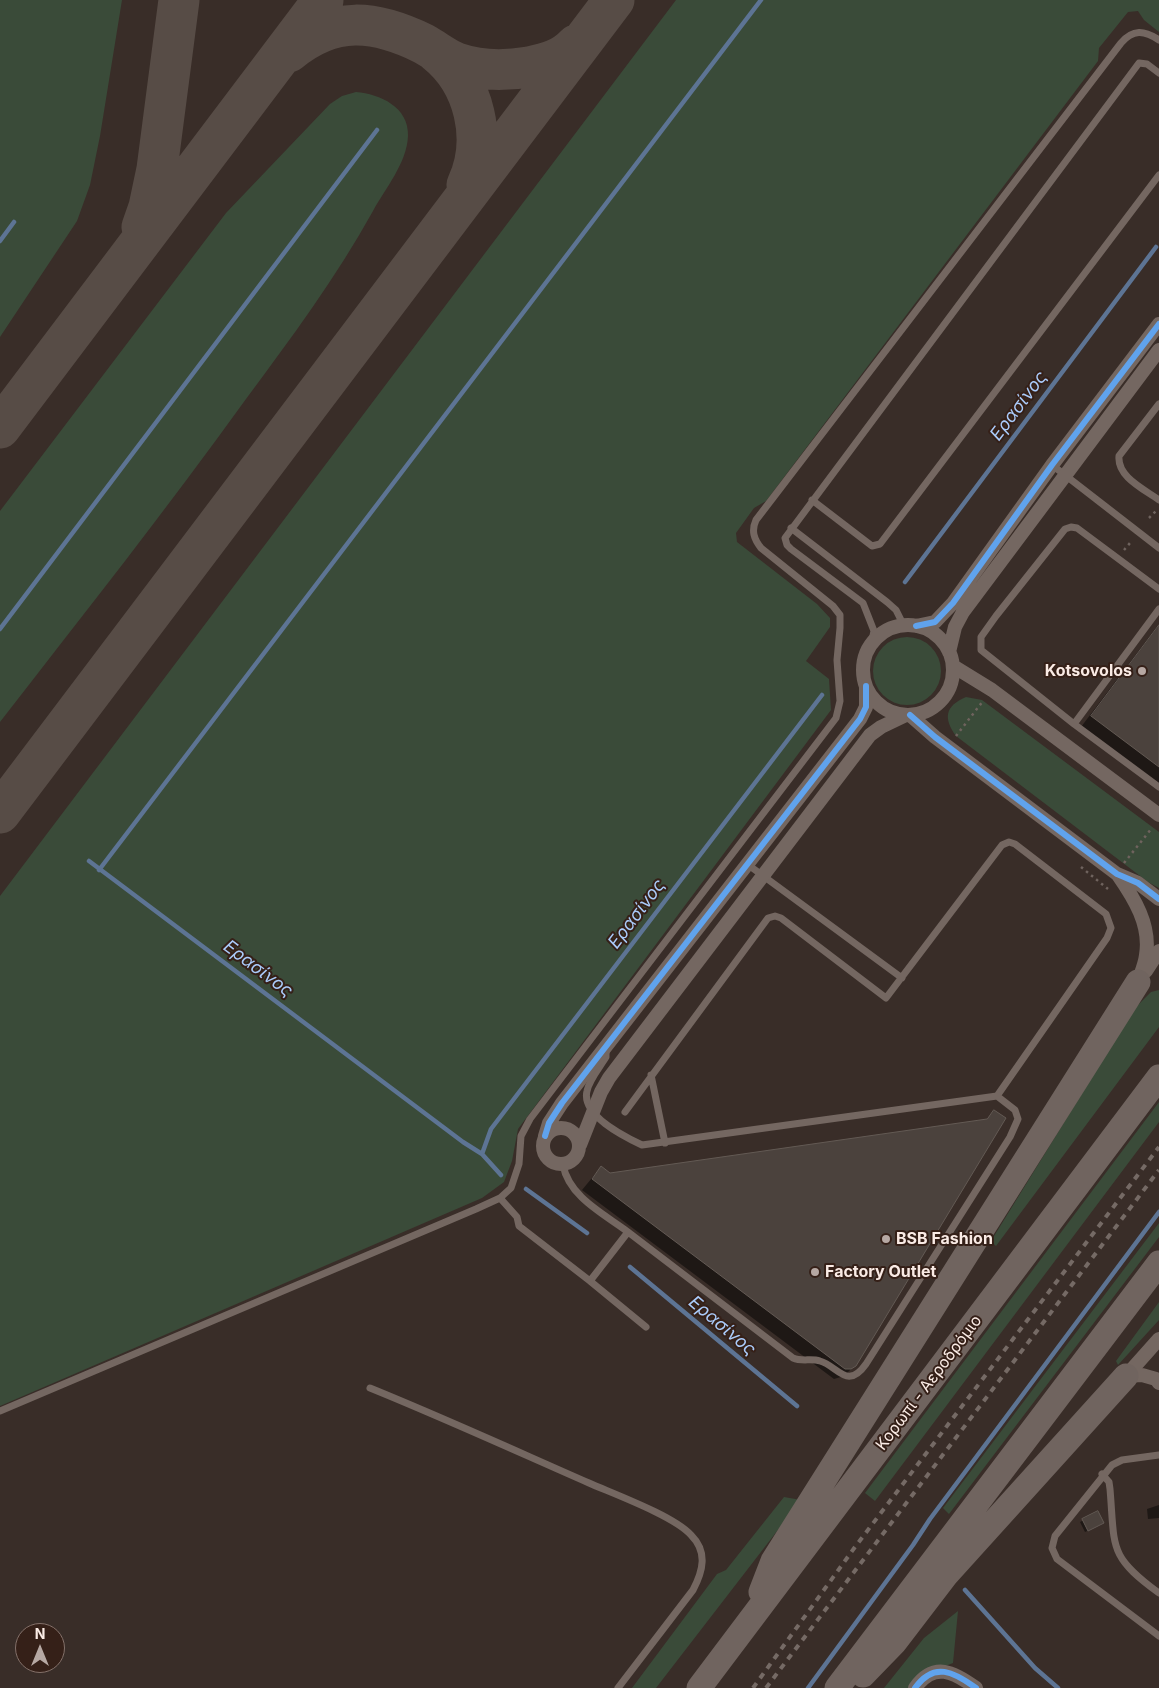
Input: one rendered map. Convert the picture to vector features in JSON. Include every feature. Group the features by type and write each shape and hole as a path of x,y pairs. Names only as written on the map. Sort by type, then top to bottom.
{"highway":[{"path":"750,1620 772,1561 809,1506 1138,982"},
{"name":"Κορωπί - Αεροδρόμιο","path":"699,1688 1159,1077"},
{"path":"837,1688 1159,1263"},
{"path":"851,1688 895,1642 948,1574 1126,1376"}],"street":[{"path":"910,626 939,638 949,652 953,666 952,681 942,700 931,709 908,715 881,727 870,735 609,1078 592,1113 577,1156 563,1165 552,1162 544,1153 543,1142 549,1123 555,1113 860,719 866,708 866,686 863,669 871,645 882,634 910,626 936,622 1159,324"},
{"path":"949,652 955,627 963,612 1159,350"},
{"path":"953,666 992,690 1156,821"},
{"path":"866,686 870,694 882,706 908,715 935,737 1159,899"},
{"path":"1120,869 1144,926 1146,955 1138,982"},
{"path":"1138,982 1159,952"},
{"path":"546,1136 555,1129 566,1128 576,1135 580,1146"},
{"path":"1126,1376 1159,1340"},
{"path":"1126,1376 1142,1375 1156,1378 1159,1383"},
{"path":"915,1688 928,1674 944,1671 958,1675 976,1688"}],"lane":[{"path":"0,1412 500,1198 511,1188 519,1164 521,1136 530,1119 836,718 840,701 837,660 840,615 833,606 761,548 754,540 756,520 1120,43 1128,34 1136,31 1145,32 1159,40"},
{"path":"871,645 874,631 863,603 787,545 785,538 1139,63 1147,64 1159,73"},
{"path":"812,500 872,546 880,544 1159,175"},
{"path":"1159,404 1119,456 1118,464 1121,472 1159,500"},
{"path":"1052,465 1159,548"},
{"path":"1159,590 1077,528 1071,527 1060,535 981,637 981,650 1074,724 1159,786"},
{"path":"791,528 887,602 910,626"},
{"path":"1074,724 1159,609"},
{"path":"606,1048 606,1057 587,1091 586,1100 592,1113 642,1145 997,1096 1107,938 1111,928 1106,914 1015,844 1009,842 1002,845 886,998 781,918 775,916 768,918 625,1112"},
{"path":"747,864 902,978"},
{"path":"651,1075 665,1143"},
{"path":"563,1165 568,1179 578,1194 793,1358 799,1361 821,1361 843,1376 854,1376 860,1373 866,1364 1015,1128 1018,1119 1014,1110 997,1096"},
{"path":"500,1198 517,1217 519,1226 646,1327"},
{"path":"590,1281 628,1232"},
{"path":"370,1388 438,1415 631,1502 674,1523 691,1535 701,1551 702,1573 693,1590 618,1688"},
{"path":"1159,1455 1122,1460 1102,1474 1055,1536 1052,1548 1053,1554 1159,1636"},
{"path":"1102,1474 1109,1482 1115,1546 1119,1556 1133,1574 1159,1593"}],"path":[{"path":"1149,518 1157,510"},
{"path":"955,738 984,700"},
{"path":"1120,869 1156,821"},
{"path":"1077,864 1112,892"}],"green space":[{"path":"0,0 122,0 100,136 90,185 77,221 0,337"},
{"path":"676,0 1159,0 1159,32 1144,20 1138,11 1128,12 1099,48 1098,61 766,501 754,508 736,533 737,542 817,604 830,618 830,627 806,661 829,679 831,710 518,1129 512,1161 504,1182 482,1198 0,1406 0,896"},
{"path":"356,92 383,99 404,117 407,126 407,146 395,175 344,260 296,330 155,521 0,722 0,511 226,213 330,104 342,96"},
{"path":"907,637 920,640 931,647 938,658 941,671 938,684 931,695 920,702 907,705 894,702 883,695 876,684 873,671 876,658 883,647 894,640"},
{"path":"966,697 982,700 1159,832 1159,888 1148,882 956,736 949,724 948,713 954,704"},
{"path":"1159,990 1159,1027 996,1246 991,1241 1134,1009 1151,992"},
{"path":"1159,1102 1159,1122 875,1501 865,1493"},
{"path":"1159,1223 1159,1237 949,1514 943,1508"},
{"path":"1159,1302 1159,1320 1118,1365 1116,1361"},
{"path":"784,1497 801,1500 656,1688 632,1688 717,1574 726,1570"},
{"path":"958,1611 953,1663 930,1672 912,1688 884,1688 924,1638"}],"building":[{"name":"Kotsovolos","path":"1159,625 1159,767 1091,716"},
{"name":"Factory Outlet","path":"994,1110 1006,1118 856,1366 851,1369 845,1369 592,1179 601,1166 610,1173 987,1119"},
{"path":"1098,1511 1104,1523 1088,1531 1082,1519"}],"waterway":[{"path":"99,870 761,0"},
{"path":"0,629 377,130"},
{"path":"0,241 14,222"},
{"name":"Ερασίνος","path":"905,582 1156,247"},
{"name":"Ερασίνος","path":"482,1154 491,1129 822,695"},
{"name":"Ερασίνος","path":"89,861 463,1142 482,1154 501,1175"},
{"name":"Ερασίνος","path":"526,1189 587,1233"},
{"path":"808,1688 930,1519 1159,1212"},
{"name":"Ερασίνος","path":"630,1267 797,1406"},
{"path":"965,1590 1035,1668 1058,1688"}],"taxiway":[{"path":"142,227 149,207 157,169 179,0"},
{"path":"0,428 323,0"},
{"path":"0,813 614,0"},
{"path":"289,52 322,32 355,25 389,30 424,44 457,63 493,70 543,64 555,60 576,45"},
{"path":"436,52 460,80 474,113 477,131 476,150 473,168 467,185"}],"railway":[{"path":"753,1688 855,1547 1159,1147"},
{"path":"766,1688 1159,1170"}],"cycle path":[{"path":"916,626 935,622 953,603 1052,465 1159,324"},
{"path":"545,1136 549,1123 562,1103 860,719 866,707 866,686"},
{"path":"910,715 935,737 1117,874 1138,883 1159,899"},
{"path":"915,1688 929,1674 937,1672 960,1677 976,1688"}],"place":[{"name":"Kotsovolos","path":"1142,671"},
{"name":"BSB Fashion","path":"886,1239"},
{"name":"Factory Outlet","path":"815,1272"}]}
